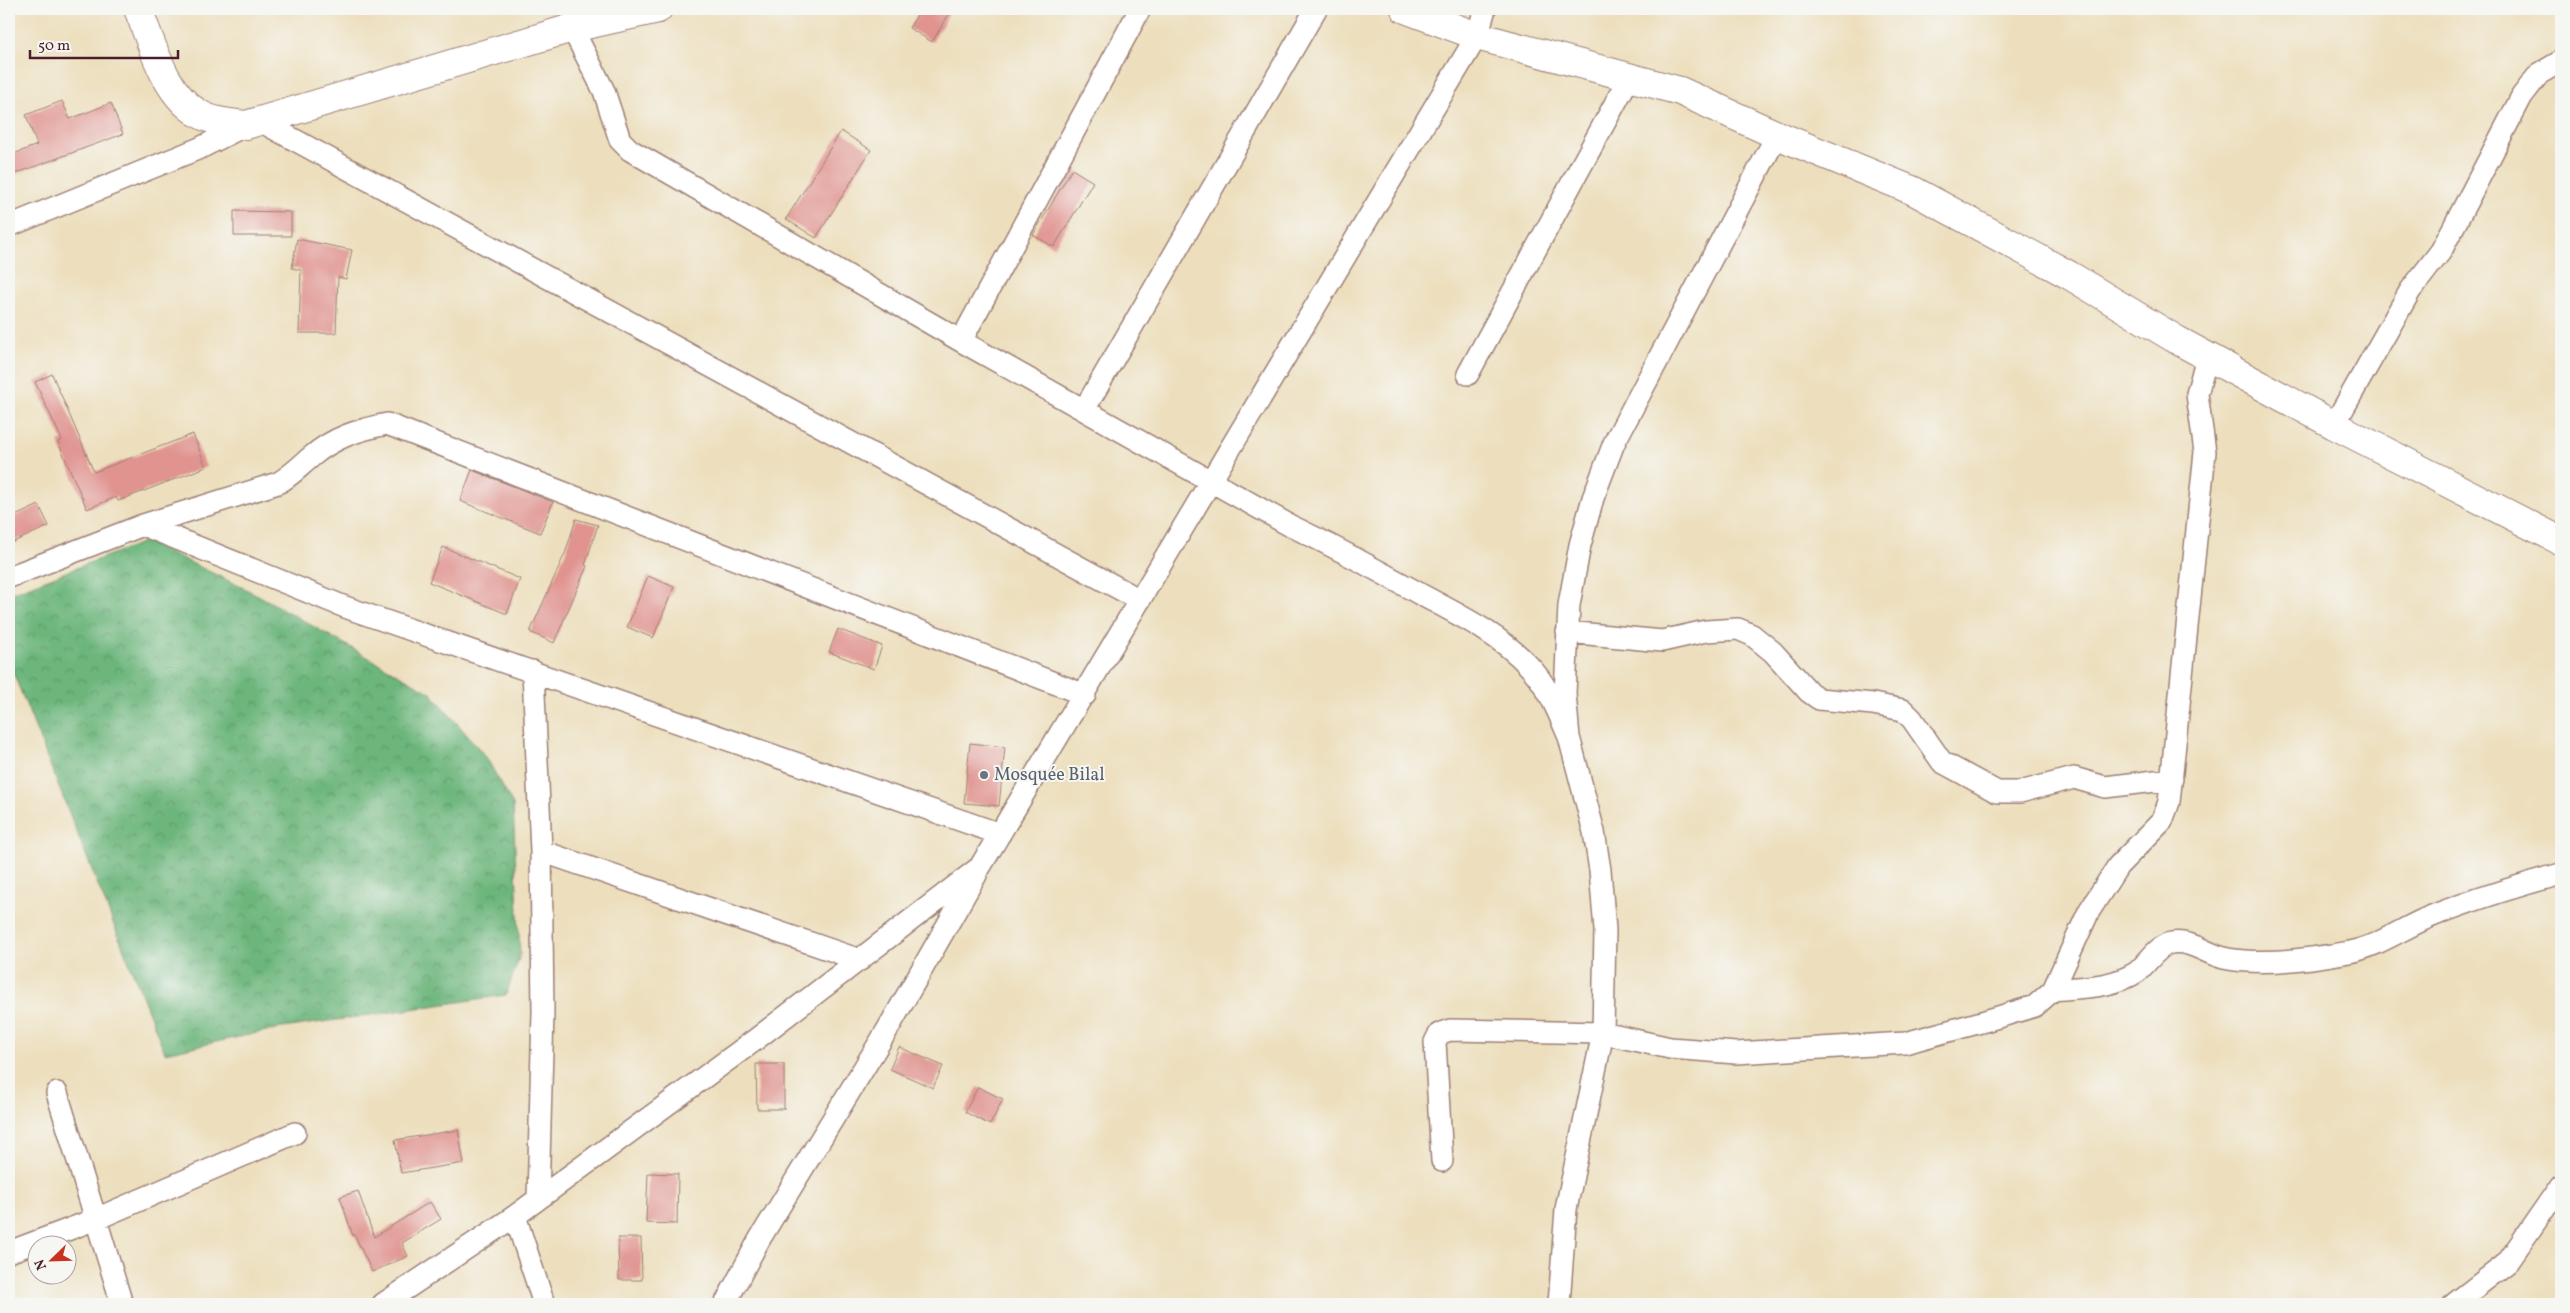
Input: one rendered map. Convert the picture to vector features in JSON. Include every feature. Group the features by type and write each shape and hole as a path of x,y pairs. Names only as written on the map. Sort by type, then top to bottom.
{"main road":[{"path":"138,9 168,79 182,101 199,114 219,121 253,123 572,28 658,9"},
{"path":"1405,9 1477,36 1680,91 1777,135 1914,191 2069,276 2207,357 2334,425 2561,541"}],"street":[{"path":"961,341 1140,9"},
{"path":"1084,410 1316,9"},
{"path":"725,1304 758,1240 886,1032 980,867 1213,482 1477,36 1484,9"},
{"path":"572,28 604,91 620,140 630,150 961,341 1289,525 1339,549 1466,619 1505,644 1528,664 1541,679 1569,737"},
{"path":"2334,425 2410,291 2441,251 2522,96 2539,74 2561,61"},
{"path":"1468,374 1630,76"},
{"path":"9,226 200,148 253,123 1140,600"},
{"path":"1559,1304 1566,1209 1603,1033 1605,930 1600,870 1594,832 1569,737 1565,694 1569,605 1580,545 1593,498 1614,443 1777,135"},
{"path":"1442,1161 1435,1042 1439,1034 1450,1030 1603,1033 1670,1048 1736,1053 1905,1043 1947,1033 2035,1006 2053,990 2089,911 2118,866 2162,821 2169,802 2205,452 2197,394 2207,357"},
{"path":"9,577 143,525 278,484 294,474 326,445 348,433 387,424 1085,695"},
{"path":"143,525 345,607 533,670 1000,834"},
{"path":"1567,632 1662,641 1706,631 1738,629 1752,635 1773,652 1809,692 1819,699 1873,704 1903,710 1912,719 1942,762 1997,792 2020,792 2074,778 2106,787 2172,779"},
{"path":"533,670 541,852 543,1012 538,1199"},
{"path":"541,852 860,960"},
{"path":"383,1304 515,1216 860,960 980,867"},
{"path":"2053,990 2119,982 2149,962 2168,943 2177,942 2227,959 2255,962 2288,960 2363,949 2429,917 2482,896 2561,874"},
{"path":"57,1093 122,1304"},
{"path":"9,1252 96,1219 295,1133"},
{"path":"2454,1304 2507,1263 2561,1185"},
{"path":"515,1216 544,1304"}],"green space":[{"path":"146,541 258,595 431,693 486,757 513,805 520,955 506,995 276,1029 165,1053 9,662 9,594"}],"building":[{"path":"921,9 952,9 932,42 909,28"},
{"path":"62,101 70,119 111,103 123,134 9,176 9,156 37,145 26,115"},
{"path":"841,131 871,150 816,238 786,219"},
{"path":"1072,169 1093,182 1054,247 1033,235"},
{"path":"234,211 291,212 291,236 234,236"},
{"path":"297,239 352,250 346,279 338,277 336,333 299,333 301,270 292,268"},
{"path":"52,374 94,472 193,434 206,467 118,501 116,497 87,509 58,442 62,440 35,382"},
{"path":"472,470 553,502 540,533 460,501"},
{"path":"39,505 49,526 9,544 9,519"},
{"path":"576,519 598,525 585,565 587,566 554,643 530,632 566,551"},
{"path":"443,547 520,579 507,614 429,582"},
{"path":"648,576 674,587 653,638 627,627"},
{"path":"838,629 882,646 874,669 829,652"},
{"name":"Mosquée Bilal","path":"970,743 1005,747 999,806 964,803"},
{"path":"899,1047 943,1066 933,1088 890,1069"},
{"path":"756,1064 784,1064 784,1109 757,1109"},
{"path":"978,1087 1003,1099 990,1125 965,1112"},
{"path":"458,1130 464,1163 401,1173 395,1140"},
{"path":"648,1173 678,1174 677,1224 646,1223"},
{"path":"358,1191 374,1237 430,1202 441,1219 402,1243 408,1256 372,1272 355,1236 353,1236 340,1197"},
{"path":"618,1238 641,1238 642,1280 619,1280"}],"place":[{"name":"Mosquée Bilal","path":"984,775"}]}
